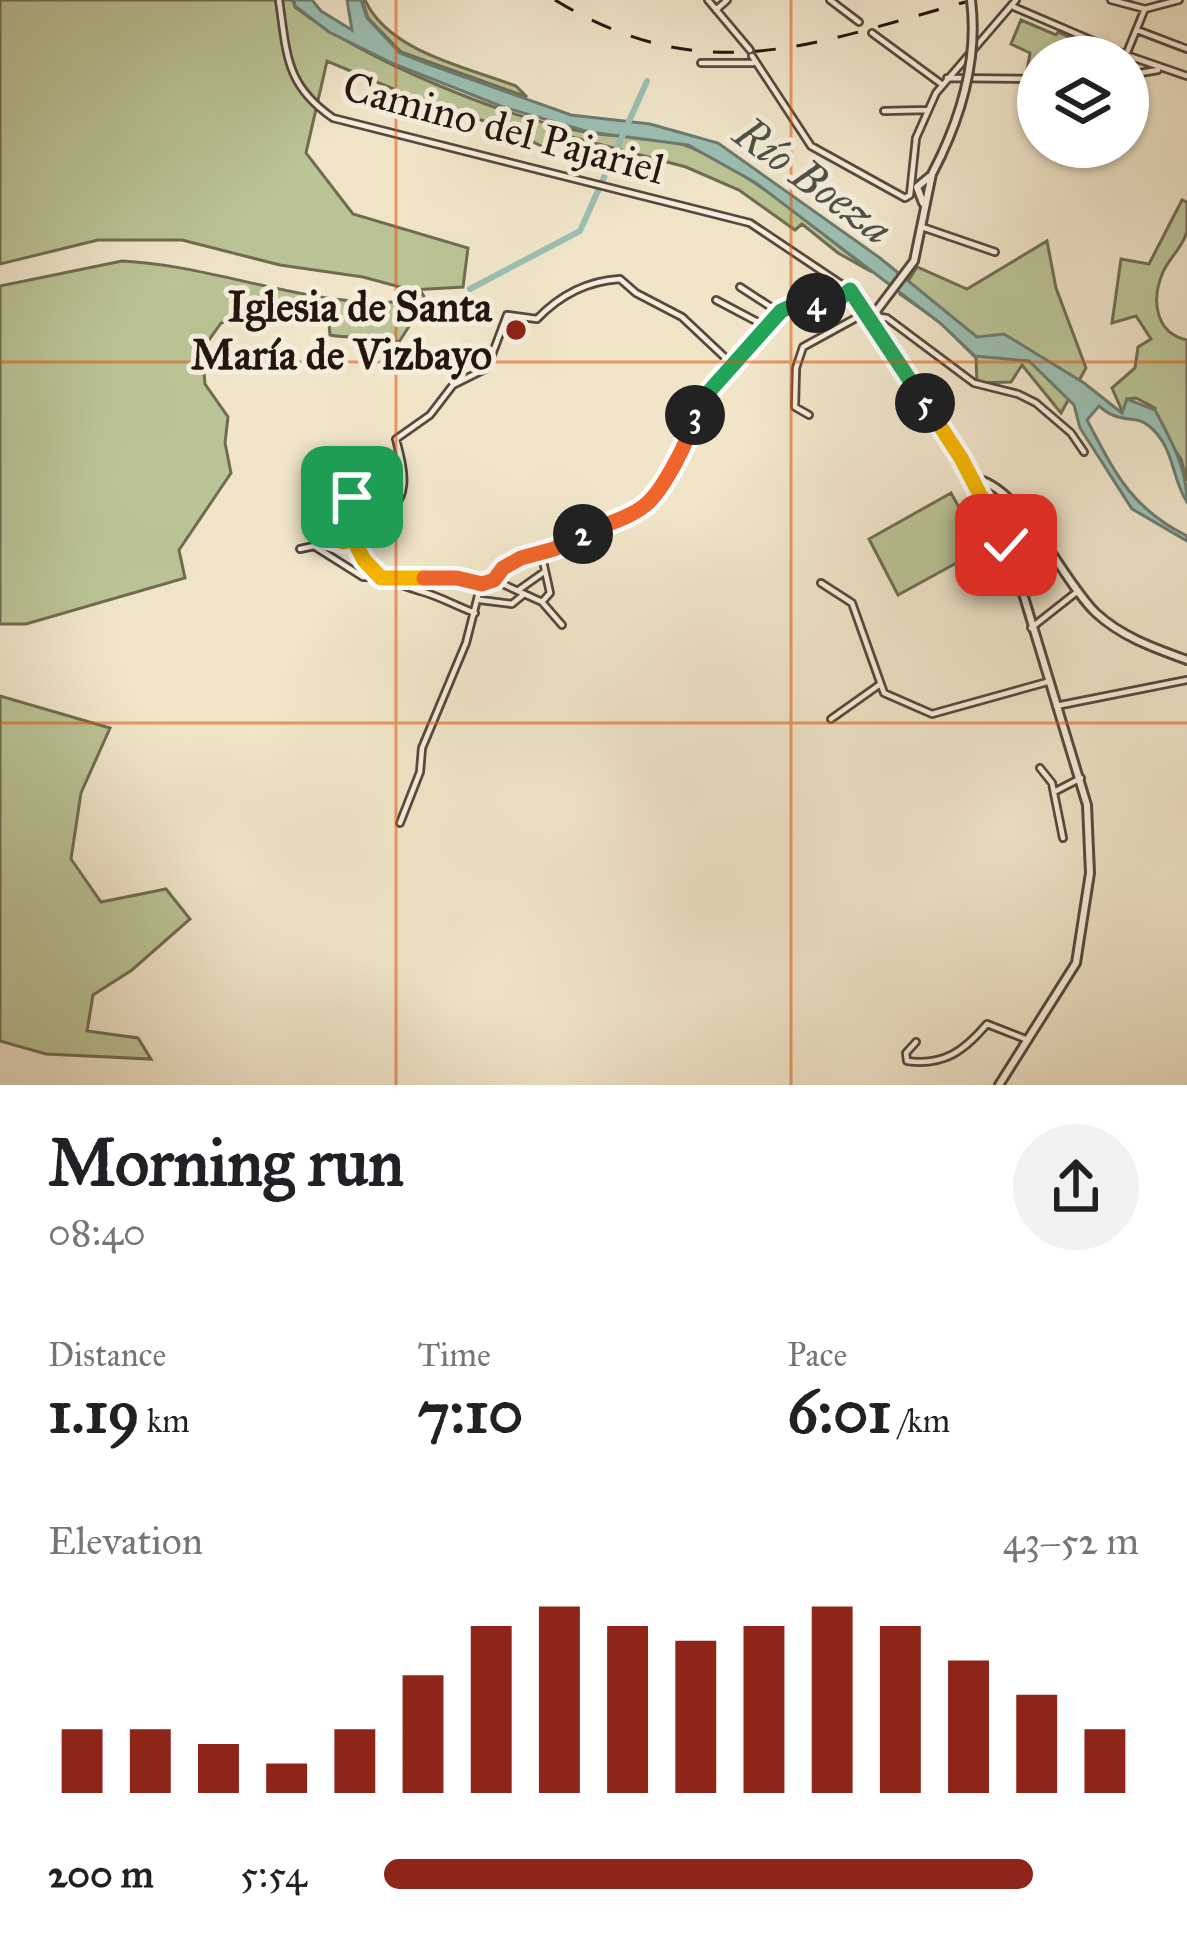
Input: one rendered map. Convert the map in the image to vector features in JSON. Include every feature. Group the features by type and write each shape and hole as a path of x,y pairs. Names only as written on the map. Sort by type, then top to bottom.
{"street":[{"name":"Camino del Pajariel","path":"279,0 297,87 311,104 333,118 719,214 764,230 850,290"},
{"path":"707,0 752,56 817,152 905,198 922,185 941,156 967,87 974,36 971,0"},
{"path":"716,10 727,0"},
{"path":"830,0 860,22"},
{"path":"1111,0 1145,9 1179,0"},
{"path":"808,415 795,407 796,368 803,347 877,317 917,250 925,212 916,138 944,81 1015,4 1083,36"},
{"path":"1134,36 1145,9"},
{"path":"1137,30 1187,50"},
{"path":"872,34 944,81 1017,79"},
{"path":"701,63 752,56"},
{"path":"1149,64 1187,74"},
{"path":"1149,71 1162,68"},
{"path":"884,111 927,110"},
{"path":"922,227 995,252"},
{"path":"333,490 347,491 353,500 327,522 327,538 344,542 396,505 405,480 396,439 430,415 453,385 487,368 507,315 537,319 568,292 601,280 620,279 682,317 733,364"},
{"path":"740,287 780,313"},
{"path":"300,549 314,546 355,574 457,578 482,584 494,580 510,564 635,512 650,501 691,430 698,404 766,327 798,303 838,300 850,290 877,317 974,383 1036,403 1072,433 1084,452"},
{"path":"716,300 766,327"},
{"path":"877,317 880,336 980,479 1060,561 1094,611 1125,634 1187,660"},
{"path":"980,479 1011,554 1047,682 1081,778 1091,845 1072,975 999,1085"},
{"path":"353,539 381,578 475,613"},
{"path":"540,552 550,593 542,602"},
{"path":"479,601 512,604 544,572"},
{"path":"494,580 542,602 562,625"},
{"path":"821,583 854,606 884,694 932,714 1047,682"},
{"path":"400,823 482,584"},
{"path":"1030,624 1078,591"},
{"path":"1056,706 1187,680"},
{"path":"832,718 879,685"},
{"path":"1040,768 1054,792 1063,838"},
{"path":"1054,792 1081,778"},
{"path":"916,1042 905,1053 907,1060 926,1063 968,1047 987,1024 1029,1041"}],"green space":[{"path":"0,0 293,0 295,7 358,47 477,101 590,133 666,140 690,147 762,188 872,272 802,224 795,230 739,190 686,167 564,135 549,150 504,127 434,106 327,61 306,153 353,214 468,248 463,287 411,290 182,240 98,240 0,264"},
{"path":"362,0 410,45 516,86 527,97 401,52 368,18"},
{"path":"1021,20 1067,36 1017,36 1017,47 1011,44"},
{"path":"1182,200 1187,202 1187,231 1163,272 1157,304 1162,323 1187,340 1187,481 1181,459 1153,416 1155,408 1136,398 1127,399 1123,413 1112,388 1135,368 1138,347 1151,339 1136,316 1112,323 1121,259 1149,264"},
{"path":"1047,241 1056,288 1086,368 1061,413 1022,365 1011,382 977,383 976,358 940,322 900,294 917,267 967,289"},
{"path":"122,261 345,300 416,300 422,293 426,300 399,342 330,335 328,313 288,309 221,323 202,350 205,384 228,417 225,443 231,473 179,550 185,578 26,624 0,624 0,286"},
{"path":"951,493 982,549 898,595 869,539"},
{"path":"0,696 110,728 81,793 71,859 101,902 166,889 190,919 132,970 93,995 87,1031 138,1038 151,1059 46,1054 0,1041"}],"water":[{"path":"294,0 312,0 352,30 347,0 361,0 367,18 400,53 571,115 650,124 718,143 880,258 977,337 1004,334 1084,383 1122,413 1127,399 1155,410 1181,466 1187,502 1164,443 1149,426 1114,416 1099,406 1087,420 1126,487 1152,514 1187,536 1187,541 1132,509 1080,428 1074,405 1029,361 975,356 940,323 756,183 688,145 589,132 503,107 394,64 329,32 295,6"}],"waterway":[{"path":"470,289 580,231 647,81"}],"railway":[{"path":"555,0 610,28 663,45 713,52 812,43 973,0"}],"place":[{"name":"Iglesia de Santa María de Vizbayo","path":"516,330"}],"route":[{"path":"352,497 352,503 327,522 327,538 353,539 381,578 457,578 482,584 494,580 503,568 521,558 554,549 645,506 691,430 698,404 781,311 798,303 838,300 850,290 956,451 1006,545"}],"water label":[{"name":"Río Boeza","path":"814,180"}]}
